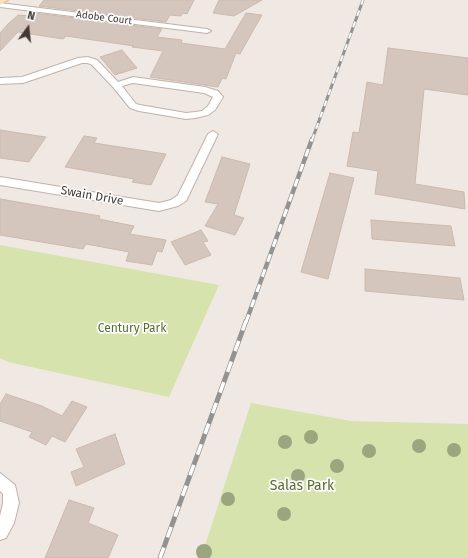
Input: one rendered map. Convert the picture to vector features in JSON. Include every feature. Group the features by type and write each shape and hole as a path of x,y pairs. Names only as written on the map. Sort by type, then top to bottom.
{"street":[{"name":"Adobe Court","path":"0,6 207,31"},
{"path":"0,81 23,80 81,60 88,60 94,62 116,85 132,106 186,116 205,113 212,108 218,97 215,93 205,90 137,80 116,85"},
{"name":"Swain Drive","path":"0,181 150,206 159,207 174,204 182,198 214,134"},
{"path":"0,481 10,490 11,504 8,516 0,532"}],"green space":[{"name":"Century Park","path":"0,245 219,285 169,397 8,362 0,358"},
{"name":"Salas Park","path":"251,403 351,421 468,424 468,558 201,558"}],"building":[{"path":"44,0 194,0 187,14 182,13 181,16 170,15 166,22 39,6"},
{"path":"219,0 262,0 234,16 213,13"},
{"path":"34,13 162,29 157,37 182,40 181,43 225,49 246,13 262,15 240,54 236,53 226,79 222,78 218,87 150,77 163,51 132,47 134,46 66,36 63,39 18,32 0,51 0,33 8,24 18,15 31,16"},
{"path":"388,48 468,58 468,95 424,89 415,184 464,192 465,209 375,194 378,171 347,166 353,132 359,133 367,82 383,85"},
{"path":"122,50 137,68 115,75 100,57"},
{"path":"0,130 46,137 29,162 0,158"},
{"path":"84,136 97,138 94,143 166,154 151,185 132,182 134,179 65,167"},
{"path":"222,157 250,164 234,215 244,218 235,235 205,226 218,204 205,202"},
{"path":"330,173 354,178 328,279 301,272"},
{"path":"0,199 100,216 99,219 134,226 130,234 166,240 162,252 157,251 152,265 126,261 129,252 86,244 83,249 0,235"},
{"path":"371,220 451,226 455,246 372,239"},
{"path":"201,230 208,241 203,242 211,255 185,265 171,242"},
{"path":"365,269 460,278 464,300 365,291"},
{"path":"6,394 42,406 62,416 72,401 87,407 65,442 52,436 46,445 29,437 32,432 0,421 0,404"},
{"path":"115,434 125,464 76,486 71,472 84,467 76,449"},
{"path":"69,500 94,508 88,523 118,535 108,558 45,558"}],"railway":[{"path":"312,140 363,0"},
{"path":"246,322 312,139"},
{"path":"160,558 246,321"}]}
